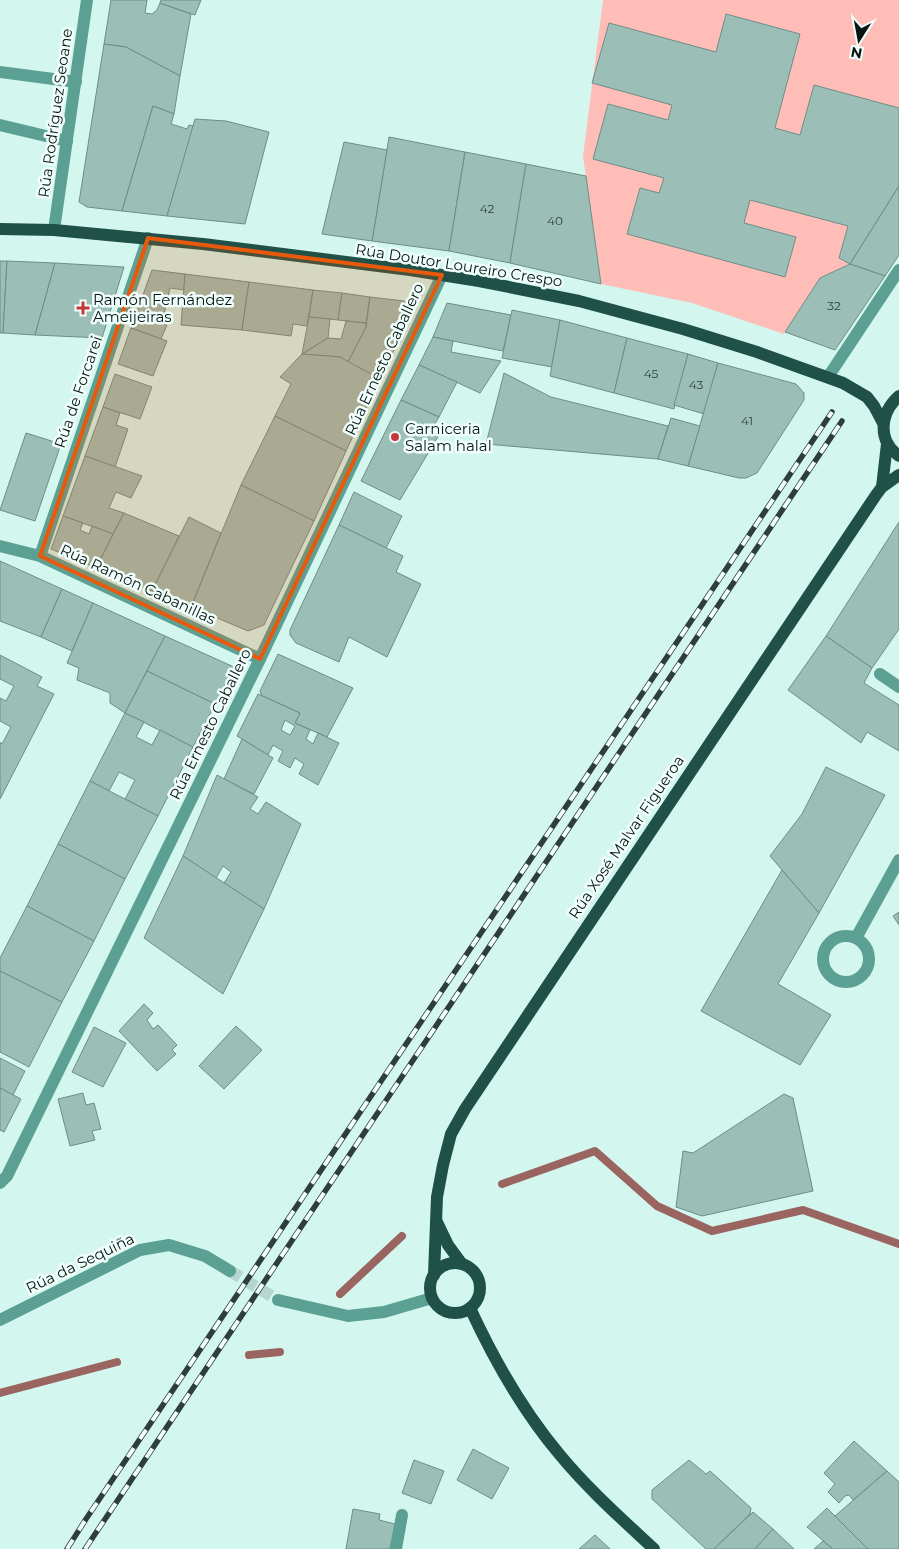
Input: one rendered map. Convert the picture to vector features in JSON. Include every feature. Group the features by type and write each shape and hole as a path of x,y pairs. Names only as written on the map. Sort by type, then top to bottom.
{"main road":[{"name":"Rúa Doutor Loureiro Crespo","path":"0,229 54,230 148,238 442,275 588,303 757,352 828,377 857,390 867,397 874,406 883,423 884,434 888,444"},
{"path":"883,423 891,403 899,396"},
{"path":"888,444 899,456"},
{"name":"Rúa Xosé Malvar Figueroa","path":"882,487 888,444"},
{"name":"Rúa Xosé Malvar Figueroa","path":"432,1298 430,1290 434,1275 437,1198 451,1134 465,1109 882,487 899,475"},
{"name":"Rúa Xosé Malvar Figueroa","path":"437,1222 448,1245 462,1264 469,1267 475,1273 480,1287 476,1303 470,1308"},
{"path":"434,1275 446,1265 462,1264"},
{"path":"432,1298 442,1309 449,1312 463,1312 470,1308 480,1332 513,1388 544,1434 561,1456 596,1494 654,1549"}],"street":[{"name":"Rúa Rodríguez Seoane","path":"54,230 88,0"},
{"path":"0,72 76,82"},
{"path":"0,126 67,141"},
{"name":"Rúa de Forcarei","path":"40,556 148,238"},
{"path":"828,377 899,270"},
{"name":"Rúa Ernesto Caballero","path":"0,1183 7,1176 260,659 442,275"},
{"name":"Rúa Ramón Cabanillas","path":"0,546 40,556 260,659"},
{"path":"880,674 899,687"},
{"path":"856,938 899,860"},
{"name":"Rúa da Sequiña","path":"0,1320 140,1250 169,1245 205,1256 230,1271"},
{"path":"278,1300 348,1316 384,1312 432,1298"},
{"path":"396,1549 402,1515"}],"highlighted area":[{"path":"148,238 442,275 260,659 40,556"}],"shaded area":[{"path":"603,0 899,0 899,186 850,264 820,278 784,334 692,303 601,284 583,156"}],"building":[{"path":"111,0 147,0 145,13 152,14 157,10 160,3 191,14 180,76 126,47 104,44"},
{"path":"161,0 201,0 195,15 160,3"},
{"path":"726,14 800,34 775,128 800,135 814,85 899,108 899,186 850,264 839,258 848,226 750,200 744,223 796,237 785,277 627,234 640,188 659,193 664,178 593,159 608,104 668,120 672,105 592,83 609,23 716,52"},
{"path":"104,44 126,47 180,76 174,114 153,106 122,211 87,207 79,202"},
{"path":"153,106 174,114 171,124 187,129 189,125 194,126 167,216 122,211"},
{"path":"195,119 226,121 269,132 245,224 167,216"},
{"path":"389,137 465,152 449,251 372,241"},
{"path":"344,142 387,150 372,241 322,234"},
{"path":"465,152 526,164 510,263 449,251"},
{"path":"526,164 586,176 601,284 510,263"},
{"path":"899,186 899,255 885,276 850,264"},
{"path":"0,261 7,261 3,333 0,333"},
{"path":"7,261 55,263 35,335 3,333"},
{"path":"55,263 124,267 102,338 35,335"},
{"path":"850,264 885,276 835,350 785,332 820,278"},
{"path":"152,270 185,274 184,290 170,288 162,323 167,325 161,339 131,328"},
{"path":"185,274 249,282 242,330 181,325"},
{"path":"249,282 313,290 307,326 293,324 291,336 242,330"},
{"path":"313,290 342,293 338,320 309,317"},
{"path":"342,293 370,297 366,323 338,320"},
{"path":"370,297 404,301 412,312 380,379 348,362 366,327"},
{"path":"447,303 511,315 503,351 433,337"},
{"path":"512,310 560,320 552,367 502,358"},
{"path":"309,317 330,319 328,338 302,354"},
{"path":"560,320 627,338 614,393 550,376"},
{"path":"346,321 366,323 366,327 348,362 340,357 302,354 328,338 341,339"},
{"path":"131,328 167,341 153,376 118,364"},
{"path":"433,337 453,341 451,352 501,361 480,393 419,365"},
{"path":"627,338 688,354 674,409 614,393"},
{"path":"302,354 340,357 380,379 346,451 275,416 291,384 280,377"},
{"path":"688,354 718,363 704,414 674,405"},
{"path":"718,363 796,384 804,393 804,400 757,473 746,478 688,466"},
{"path":"419,365 457,382 439,417 401,400"},
{"path":"504,373 551,397 668,426 658,459 486,444"},
{"path":"115,374 152,387 140,419 103,407"},
{"path":"401,400 439,417 431,430 439,435 400,500 361,481"},
{"path":"103,407 120,413 116,425 128,429 115,467 85,456"},
{"path":"275,416 346,451 314,521 241,485"},
{"path":"671,418 700,426 688,466 658,459"},
{"path":"26,433 61,444 35,521 0,510"},
{"path":"85,456 142,476 131,498 116,492 109,508 124,513 113,534 63,516"},
{"path":"241,485 314,521 264,625 248,631 191,607"},
{"path":"354,492 402,516 386,548 339,525"},
{"path":"124,513 179,536 152,591 96,568"},
{"path":"63,516 83,523 80,530 89,534 92,526 113,534 96,568 51,549"},
{"path":"189,517 221,533 191,607 152,591"},
{"path":"899,522 899,629 872,668 826,636"},
{"path":"339,525 403,556 396,572 421,584 387,657 349,637 339,662 296,643 290,635 290,630"},
{"path":"0,561 62,589 41,637 0,621"},
{"path":"62,589 93,603 72,651 41,637"},
{"path":"93,603 165,636 125,713 110,703 110,693 77,680 79,668 67,663"},
{"path":"165,636 234,667 215,704 147,671"},
{"path":"826,636 872,668 864,683 899,705 899,751 867,732 861,743 788,690"},
{"path":"278,654 353,688 327,737 295,723 300,713 262,696 260,691"},
{"path":"0,655 42,677 37,686 54,694 0,799 0,742 2,744 11,727 0,721 0,698 6,701 14,686 0,679"},
{"path":"147,671 215,704 193,747 125,713"},
{"path":"258,694 300,713 295,723 310,730 306,739 313,744 318,733 339,743 318,785 299,774 304,764 295,758 290,768 278,761 283,751 273,745 268,755 237,736","holes":["285,720 295,726 290,735 281,730"]},
{"path":"125,713 144,722 136,737 152,745 160,730 193,747 158,816 125,799 135,780 119,772 109,791 90,781"},
{"path":"242,739 273,758 254,794 224,779"},
{"path":"826,767 885,795 819,913 770,856 802,814"},
{"path":"217,775 258,797 250,809 258,814 266,802 301,824 264,909 224,883 231,872 223,866 216,878 183,856"},
{"path":"90,781 158,816 125,879 58,844"},
{"path":"58,844 125,879 94,941 27,906"},
{"path":"183,856 264,909 223,994 144,938"},
{"path":"782,870 819,913 778,984 831,1015 800,1065 701,1011"},
{"path":"27,906 94,941 62,1002 0,971 0,958"},
{"path":"899,912 899,925 893,916"},
{"path":"0,971 62,1002 29,1067 0,1052"},
{"path":"144,1004 153,1013 147,1020 153,1029 158,1025 177,1045 172,1050 176,1054 157,1071 119,1031"},
{"path":"236,1026 262,1050 224,1089 199,1066"},
{"path":"94,1027 126,1043 103,1087 72,1072"},
{"path":"0,1058 25,1071 13,1095 0,1088"},
{"path":"0,1088 21,1099 4,1132 0,1130"},
{"path":"83,1093 86,1105 94,1103 101,1129 92,1131 95,1140 70,1146 58,1099"},
{"path":"784,1094 793,1098 813,1191 702,1216 676,1207 683,1151 693,1153"},
{"path":"854,1441 887,1471 853,1500 849,1495 845,1496 839,1503 828,1492 835,1484 824,1473"},
{"path":"473,1449 509,1468 492,1499 457,1480"},
{"path":"414,1460 444,1471 431,1504 402,1493"},
{"path":"689,1460 706,1474 710,1471 751,1508 750,1514 714,1549 706,1549 652,1499 652,1490"},
{"path":"887,1471 899,1482 899,1549 868,1549 835,1516"},
{"path":"827,1508 868,1549 833,1549 807,1527"},
{"path":"353,1509 380,1514 379,1520 395,1524 390,1549 346,1549"},
{"path":"753,1512 773,1529 755,1549 714,1549"},
{"path":"773,1529 794,1549 755,1549"},
{"path":"595,1535 610,1549 579,1549"},
{"path":"823,1541 833,1549 814,1549"}],"waterway":[{"path":"502,1184 595,1151 657,1206 712,1231 803,1210 899,1244"},
{"path":"340,1294 402,1236"},
{"path":"249,1355 280,1352"},
{"path":"0,1393 117,1362"}],"tunnel":[{"path":"230,1271 278,1300"}],"railway":[{"path":"67,1549 832,412"},
{"path":"85,1549 842,421"}],"place":[{"name":"Ramón Fernández Ameijeiras","path":"83,308"},
{"name":"Carniceria Salam halal","path":"395,437"}]}
